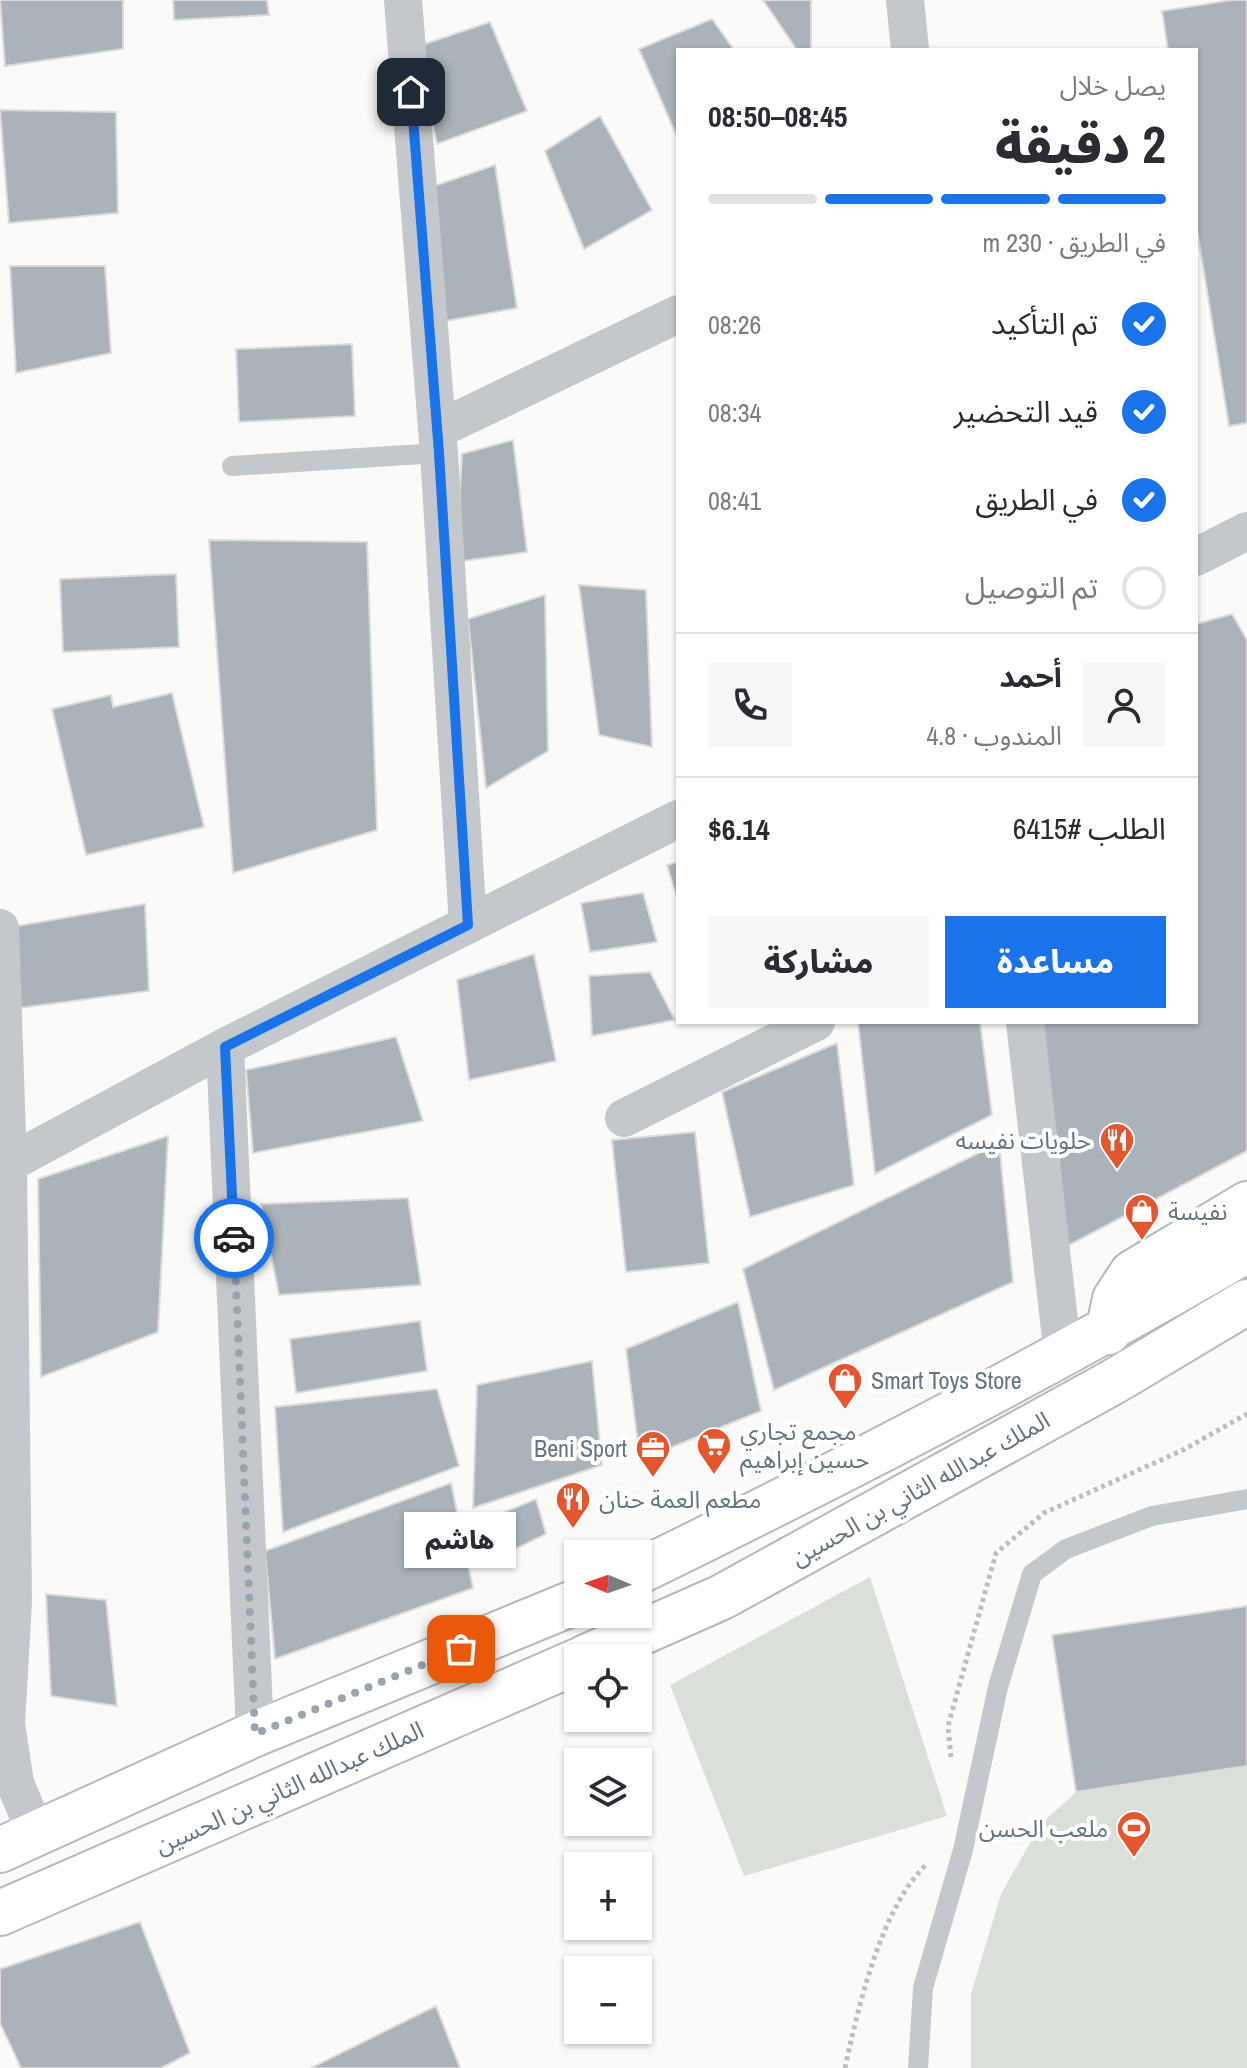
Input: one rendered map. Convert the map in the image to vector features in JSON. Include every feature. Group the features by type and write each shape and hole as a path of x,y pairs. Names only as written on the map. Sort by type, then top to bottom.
{"main road":[{"path":"1108,1332 1115,1299 1132,1273 1247,1204"},
{"name":"الملك عبدالله الثاني بن الحسين","path":"652,1565 847,1470 1063,1356 1247,1250"},
{"name":"الملك عبدالله الثاني بن الحسين","path":"616,1644 722,1597 1113,1382 1247,1302"},
{"path":"0,1850 255,1734 564,1607"},
{"name":"الملك عبدالله الثاني بن الحسين","path":"0,1913 564,1667"}],"street":[{"path":"403,0 438,441 468,925"},
{"path":"905,0 910,48"},
{"path":"438,441 676,315"},
{"path":"1198,556 1247,531"},
{"path":"4,1167 225,1047 676,820"},
{"path":"0,928 6,1724 15,1783 27,1812 42,1833"},
{"path":"624,1118 812,1024"},
{"path":"1025,1024 1063,1356"},
{"path":"225,1047 255,1734"}],"lane":[{"path":"232,466 438,441"},
{"path":"918,2068 923,1988 963,1850 998,1687 1032,1574 1066,1549 1152,1516 1247,1499"}],"shaded area":[{"path":"870,1577 947,1816 744,1876 670,1685"},
{"name":"ملعب الحسن","path":"1247,1606 1247,2068 971,2068 971,1994 1001,1894 1041,1824 1076,1792 1052,1635"}],"building":[{"path":"0,0 123,0 123,49 5,66"},
{"path":"173,0 267,0 269,15 174,20"},
{"path":"763,0 811,0 811,48 796,48"},
{"path":"1247,0 1247,423 1229,426 1198,235 1198,48 1168,48 1162,11"},
{"path":"712,19 733,48 676,48 676,134 639,49"},
{"path":"490,22 527,111 437,144 416,47"},
{"path":"0,110 116,112 118,213 9,223"},
{"path":"600,116 652,210 584,249 545,151"},
{"path":"495,165 517,308 446,321 434,186"},
{"path":"10,266 105,266 111,353 16,373"},
{"path":"352,344 355,416 239,422 236,349"},
{"path":"513,440 527,552 456,562 462,454"},
{"path":"209,540 367,542 377,830 233,873"},
{"path":"176,574 179,647 63,652 60,579"},
{"path":"579,585 646,590 652,747 599,735"},
{"path":"545,595 548,751 486,788 468,619"},
{"path":"1232,614 1247,640 1247,1151 1060,1250 1043,1024 1198,1024 1198,623"},
{"path":"172,693 204,827 86,855 52,709 111,695 113,707"},
{"path":"676,863 676,894 667,865"},
{"path":"643,893 657,942 590,952 581,903"},
{"path":"145,904 149,991 19,1008 17,926"},
{"path":"534,954 556,1061 469,1080 457,980"},
{"path":"650,972 675,1020 592,1036 589,976"},
{"path":"858,1024 980,1024 992,1115 875,1174"},
{"path":"396,1037 423,1121 253,1153 246,1070"},
{"path":"837,1043 854,1185 750,1217 722,1092"},
{"path":"695,1132 709,1263 626,1272 612,1140"},
{"path":"168,1136 158,1332 41,1377 38,1179"},
{"path":"999,1143 1013,1282 774,1390 743,1269"},
{"path":"408,1198 421,1285 279,1295 261,1204"},
{"path":"738,1302 761,1411 640,1460 626,1349"},
{"path":"420,1321 427,1371 296,1393 290,1339"},
{"path":"592,1361 602,1465 473,1508 477,1385"},
{"path":"437,1389 459,1466 283,1532 275,1407"},
{"path":"451,1483 473,1588 275,1659 265,1551"},
{"path":"536,1499 546,1534 490,1561 474,1525"},
{"path":"46,1594 106,1600 117,1706 51,1696"},
{"path":"1247,1606 1247,1766 1076,1792 1052,1635"},
{"path":"140,1922 190,2053 161,2068 21,2068 0,2023 0,1969"},
{"path":"436,2006 460,2068 311,2068"}],"way so far":[{"path":"234,1238 255,1734 461,1649"}],"place":[{"name":"حلويات نفيسه","path":"1117,1171"},
{"name":"نفيسة","path":"1142,1242"},
{"name":"Smart Toys Store","path":"845,1411"},
{"name":"مجمع تجاري حسين إبراهيم","path":"714,1476"},
{"name":"Beni Sport","path":"653,1479"},
{"name":"مطعم العمة حنان","path":"573,1530"},
{"name":"هاشم","path":"461,1649"},
{"name":"ملعب الحسن","path":"1134,1859"}],"route":[{"path":"234,1238 225,1047 468,925 439,453 411,92"}]}
